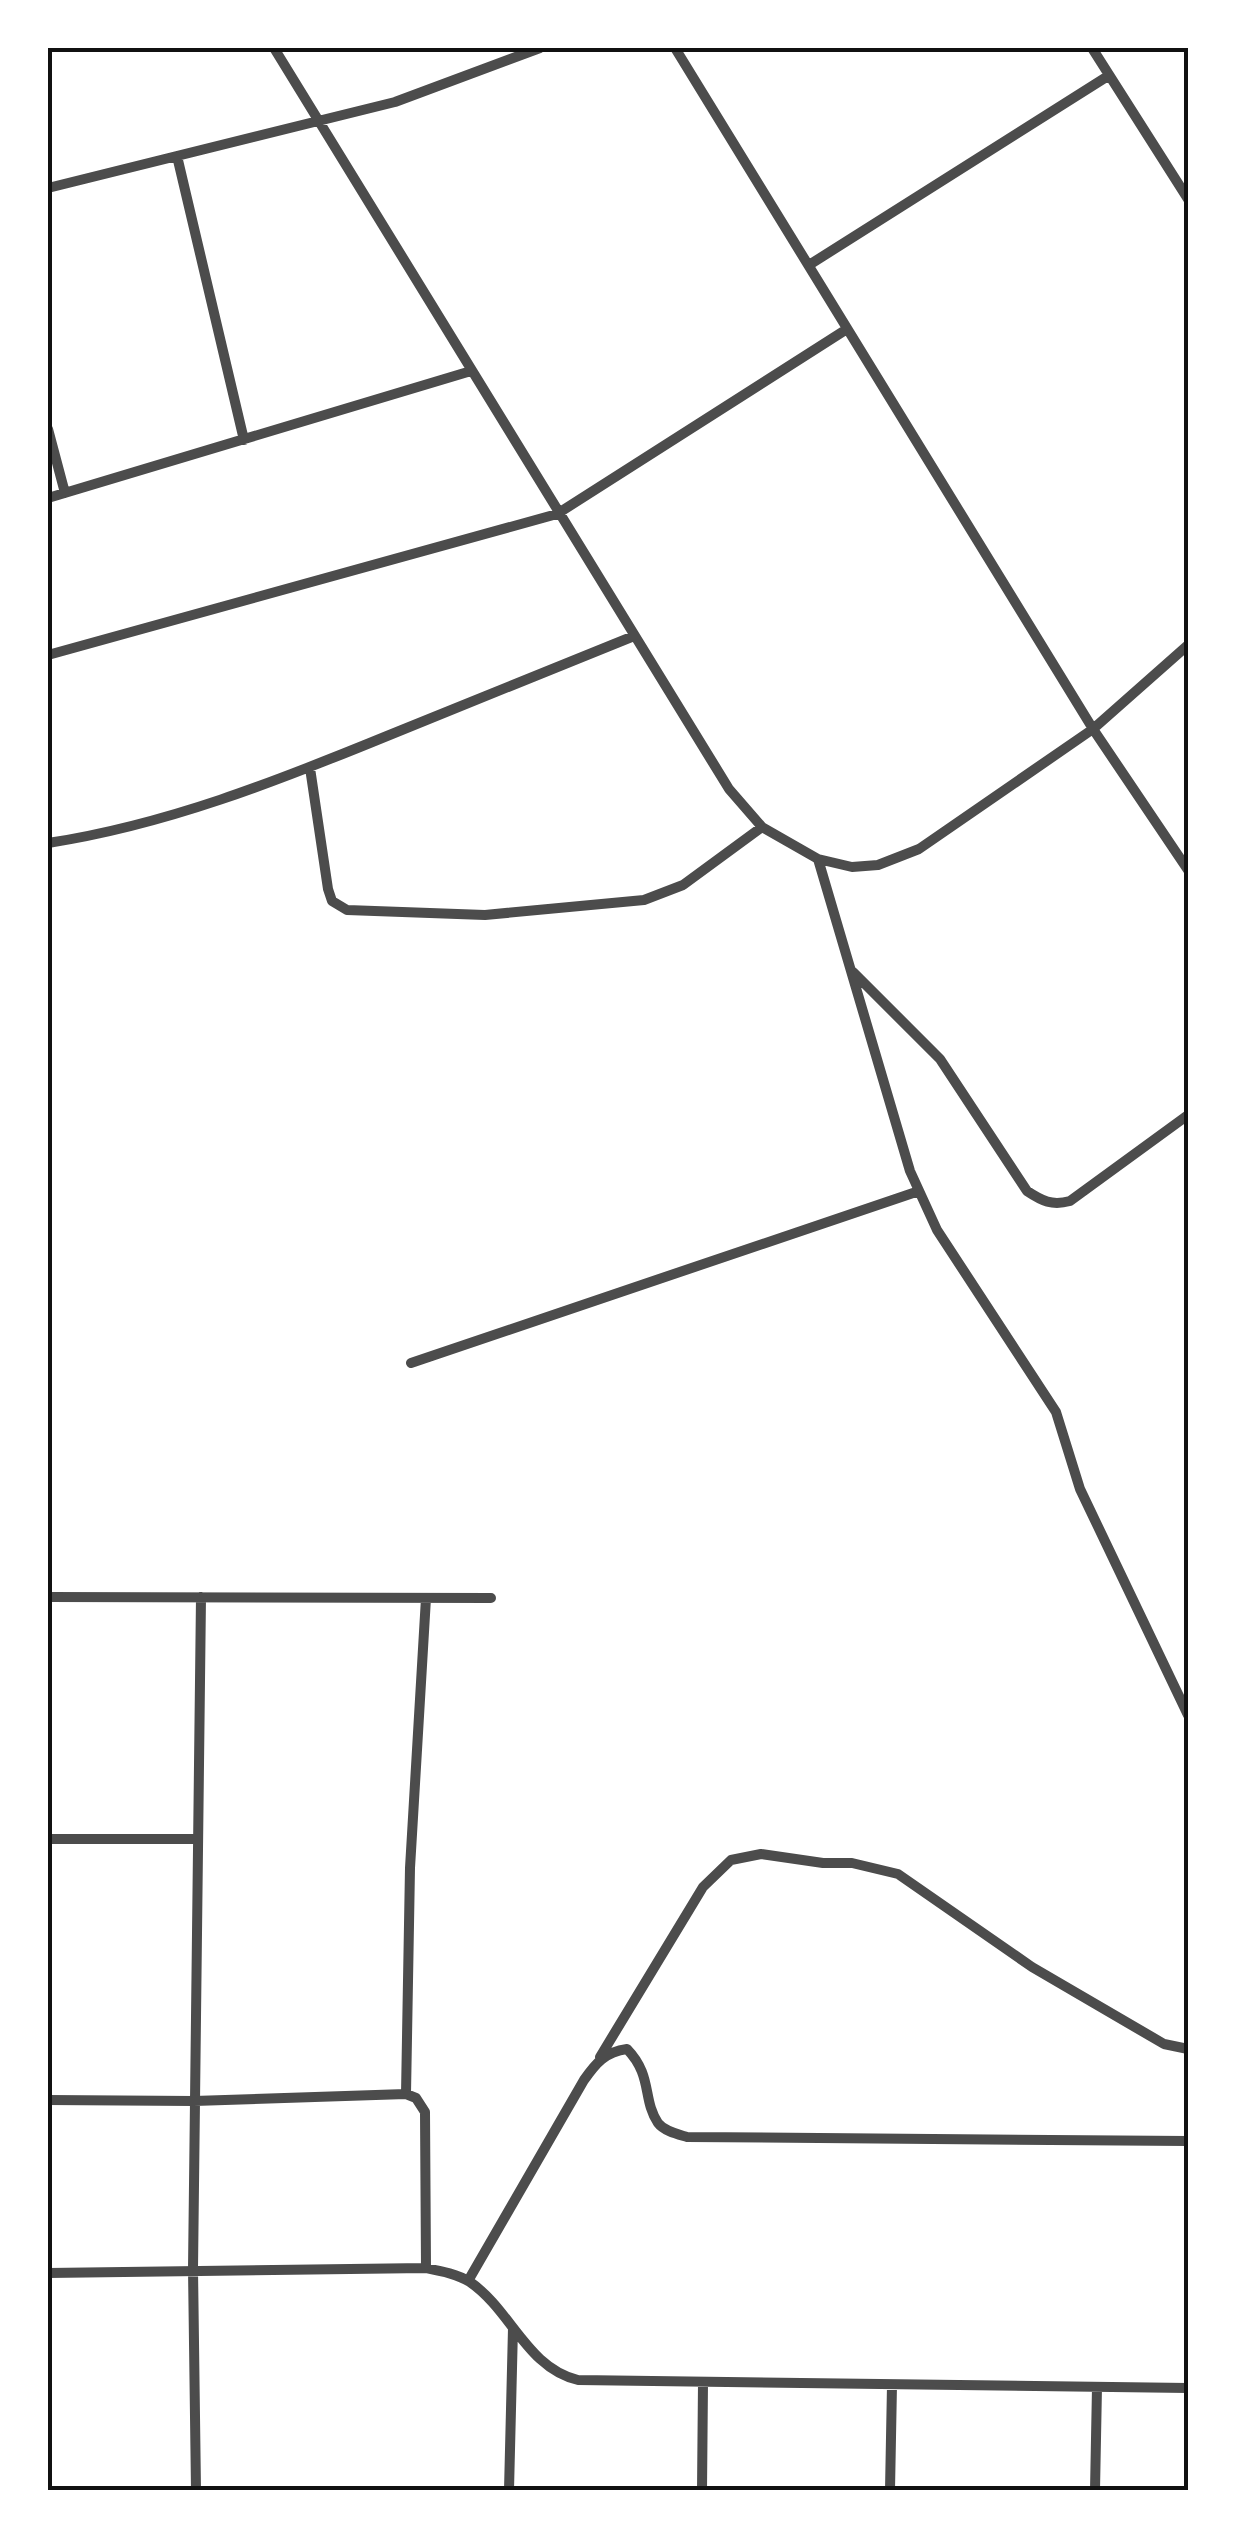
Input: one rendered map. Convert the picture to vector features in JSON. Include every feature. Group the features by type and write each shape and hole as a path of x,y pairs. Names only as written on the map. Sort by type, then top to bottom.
{"street":[{"path":"274,48 728,788 762,828 818,859 852,868 878,865 919,849 1093,729 1188,646"},
{"path":"48,188 395,102 540,48"},
{"path":"676,48 1093,729 1188,870"},
{"path":"1092,48 1188,198"},
{"path":"809,265 1108,76"},
{"path":"177,156 244,440"},
{"path":"48,654 557,514 847,329"},
{"path":"48,498 471,371"},
{"path":"48,429 65,493"},
{"path":"48,843 170,816 310,768 634,636"},
{"path":"310,768 328,890 332,901 347,910 486,915 644,900 682,885 762,828"},
{"path":"818,859 918,1192 937,1230 1056,1412 1080,1489 1188,1715"},
{"path":"852,972 940,1059 1028,1191 1040,1200 1056,1205 1070,1201 1188,1115"},
{"path":"411,1364 918,1192"},
{"path":"48,1597 491,1598"},
{"path":"196,2490 193,2269 201,1598"},
{"path":"406,2094 410,1868 426,1598"},
{"path":"48,1839 198,1839"},
{"path":"468,2280 704,1887 731,1860 761,1854 852,1864 898,1874 1032,1966 1164,2044 1188,2049"},
{"path":"597,2061 627,2049 645,2075 658,2122 668,2131 687,2137 1188,2141"},
{"path":"48,2100 194,2101 406,2094 416,2098 426,2112 426,2268"},
{"path":"48,2273 426,2268 468,2280 489,2298 543,2363 558,2375 578,2380 1188,2388"},
{"path":"509,2490 514,2327"},
{"path":"702,2490 703,2382"},
{"path":"890,2490 892,2384"},
{"path":"1094,2490 1097,2387"}]}
